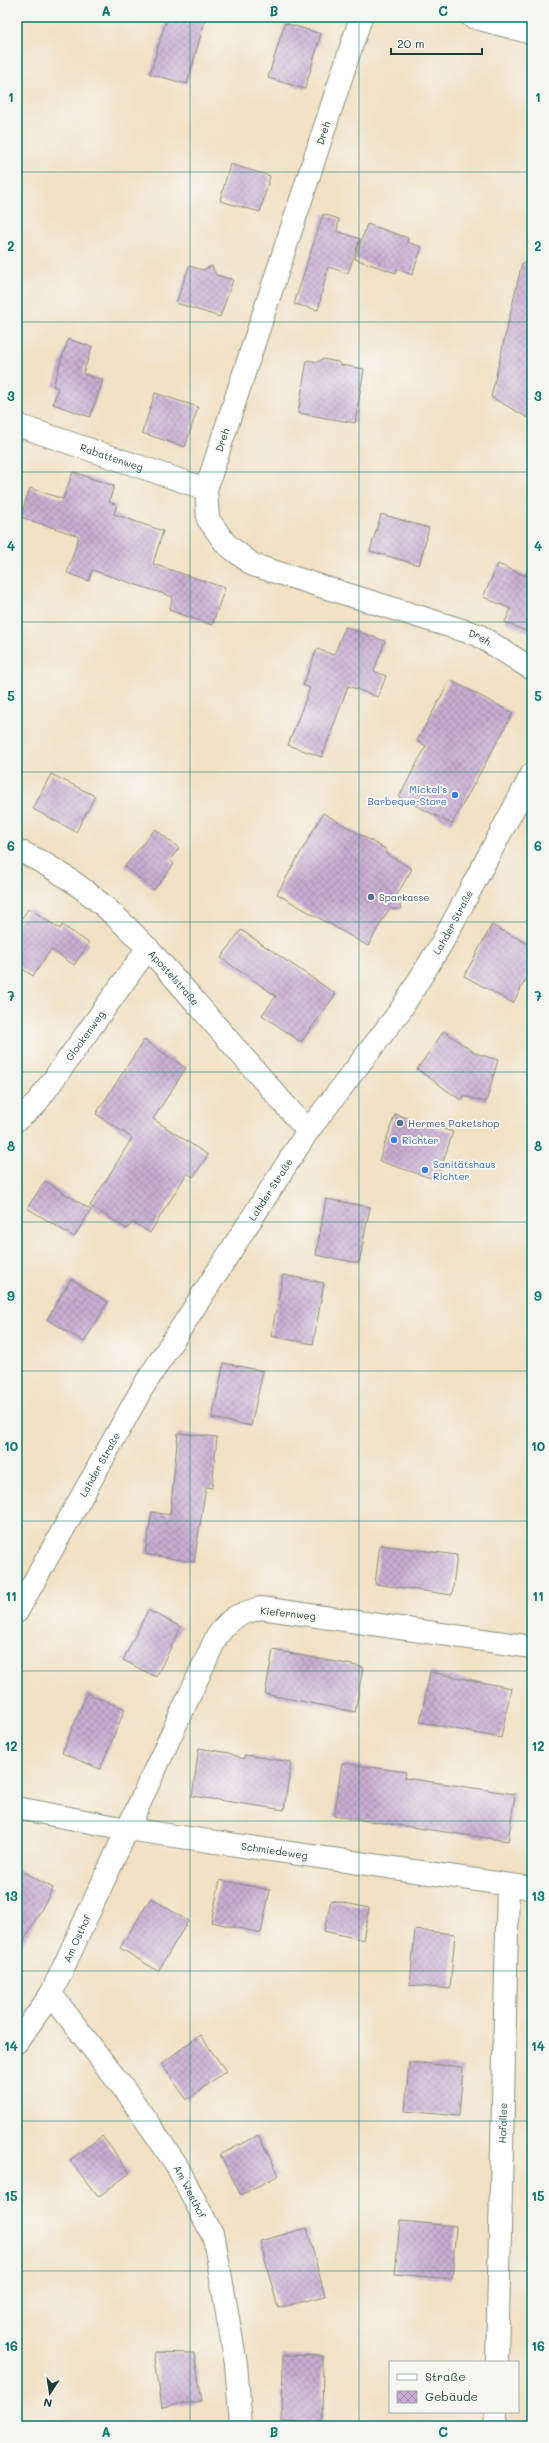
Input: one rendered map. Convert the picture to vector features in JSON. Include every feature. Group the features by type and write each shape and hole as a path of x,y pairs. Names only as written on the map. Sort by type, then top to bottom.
{"street":[{"name":"Dreh","path":"361,17 206,489 208,518 226,544 253,565 478,636 532,669"},
{"path":"472,17 532,33"},
{"name":"Rabattenweg","path":"17,425 206,489"},
{"name":"Lahder Straße","path":"17,1612 143,1387 308,1131 400,1011 443,941 532,774"},
{"name":"Apostelstraße","path":"17,850 68,877 109,910 148,948 308,1131"},
{"name":"Glockenweg","path":"17,1120 35,1105 148,948"},
{"name":"Kiefernweg","path":"127,1829 216,1638 227,1621 241,1614 261,1608 532,1647"},
{"name":"Schmiedeweg","path":"17,1808 127,1829 532,1888"},
{"name":"Am Osthof","path":"17,2042 51,1994 127,1829"},
{"name":"Hofallee","path":"497,2361 508,1885"},
{"name":"Am Westhof","path":"51,1994 130,2097 176,2164 214,2238 236,2364 241,2426"},
{"path":"495,2426 496,2413"}],"building":[{"path":"167,17 206,17 187,84 150,74"},
{"path":"285,23 321,34 305,89 268,78"},
{"path":"230,164 270,176 260,212 220,201"},
{"path":"323,214 339,219 337,231 360,239 348,273 328,267 318,310 294,304"},
{"path":"367,224 408,238 407,242 422,247 412,275 397,269 396,273 355,259"},
{"path":"522,263 532,264 532,420 491,397"},
{"path":"189,266 203,270 212,266 216,275 233,280 220,317 176,303"},
{"path":"68,339 92,347 83,374 103,380 90,417 53,404 58,388 53,386"},
{"path":"322,359 338,362 341,365 364,369 355,423 298,413 307,360 318,362"},
{"path":"155,393 198,407 185,447 142,433"},
{"path":"73,472 114,486 109,502 117,505 114,514 163,531 153,564 225,588 212,625 169,610 173,597 92,570 89,581 67,573 79,536 20,517 30,488 63,499"},
{"path":"381,514 429,528 419,565 370,551"},
{"path":"532,561 532,634 505,622 511,609 483,597 498,564 526,576"},
{"path":"345,627 385,641 374,671 386,676 378,697 348,686 322,757 288,745 310,688 303,685 317,649 334,655"},
{"path":"450,680 513,713 452,824 399,797 426,746 417,741"},
{"path":"51,774 95,796 76,832 33,809"},
{"path":"323,813 387,850 385,853 412,869 397,895 401,909 389,909 368,946 277,894"},
{"path":"155,829 179,848 170,860 174,864 154,890 125,866"},
{"path":"29,908 60,929 62,925 89,943 74,965 51,949 33,976 17,965 17,925"},
{"path":"492,925 532,946 532,968 513,1003 464,976"},
{"path":"241,930 336,994 301,1042 262,1015 276,996 221,958"},
{"path":"444,1031 475,1053 498,1060 486,1102 464,1096 462,1101 417,1069"},
{"path":"144,1040 186,1068 153,1119 208,1155 193,1177 187,1173 150,1233 133,1222 127,1229 90,1206 132,1138 96,1114"},
{"path":"395,1114 453,1132 437,1180 379,1161"},
{"path":"45,1181 91,1210 74,1237 27,1208"},
{"path":"326,1199 370,1207 359,1263 316,1255"},
{"path":"283,1275 324,1283 313,1344 271,1336"},
{"path":"71,1279 108,1302 84,1342 47,1319"},
{"path":"224,1363 263,1371 251,1426 212,1418"},
{"path":"178,1433 217,1437 212,1488 206,1487 194,1562 145,1554 152,1512 170,1515"},
{"path":"380,1545 457,1555 452,1595 375,1584"},
{"path":"148,1610 181,1627 156,1677 123,1660"},
{"path":"273,1650 363,1667 355,1712 265,1694"},
{"path":"430,1672 511,1688 501,1738 420,1722"},
{"path":"87,1693 125,1709 100,1769 62,1753"},
{"path":"199,1748 229,1753 243,1759 245,1755 291,1762 284,1810 192,1796"},
{"path":"342,1763 406,1772 405,1778 515,1794 508,1841 334,1816"},
{"path":"17,1868 53,1888 17,1954"},
{"path":"220,1880 270,1890 261,1933 211,1922"},
{"path":"151,1898 188,1921 158,1971 120,1948"},
{"path":"331,1900 369,1908 363,1940 324,1931"},
{"path":"415,1930 455,1934 450,1989 410,1985"},
{"path":"200,2035 226,2071 187,2100 161,2064"},
{"path":"409,2062 463,2067 459,2116 405,2111"},
{"path":"258,2135 279,2175 241,2195 220,2155"},
{"path":"102,2136 130,2173 98,2197 70,2160"},
{"path":"400,2221 456,2226 452,2279 395,2274"},
{"path":"307,2228 325,2296 278,2308 260,2241"},
{"path":"154,2352 194,2353 202,2401 162,2407"},
{"path":"283,2355 323,2356 322,2423 282,2422"}],"place":[{"name":"Mickel's Barbeque-Store","path":"455,795"},
{"name":"Sparkasse","path":"371,897"},
{"name":"Hermes Paketshop","path":"400,1123"},
{"name":"Richter","path":"394,1140"},
{"name":"Sanitätshaus Richter","path":"425,1170"}]}
